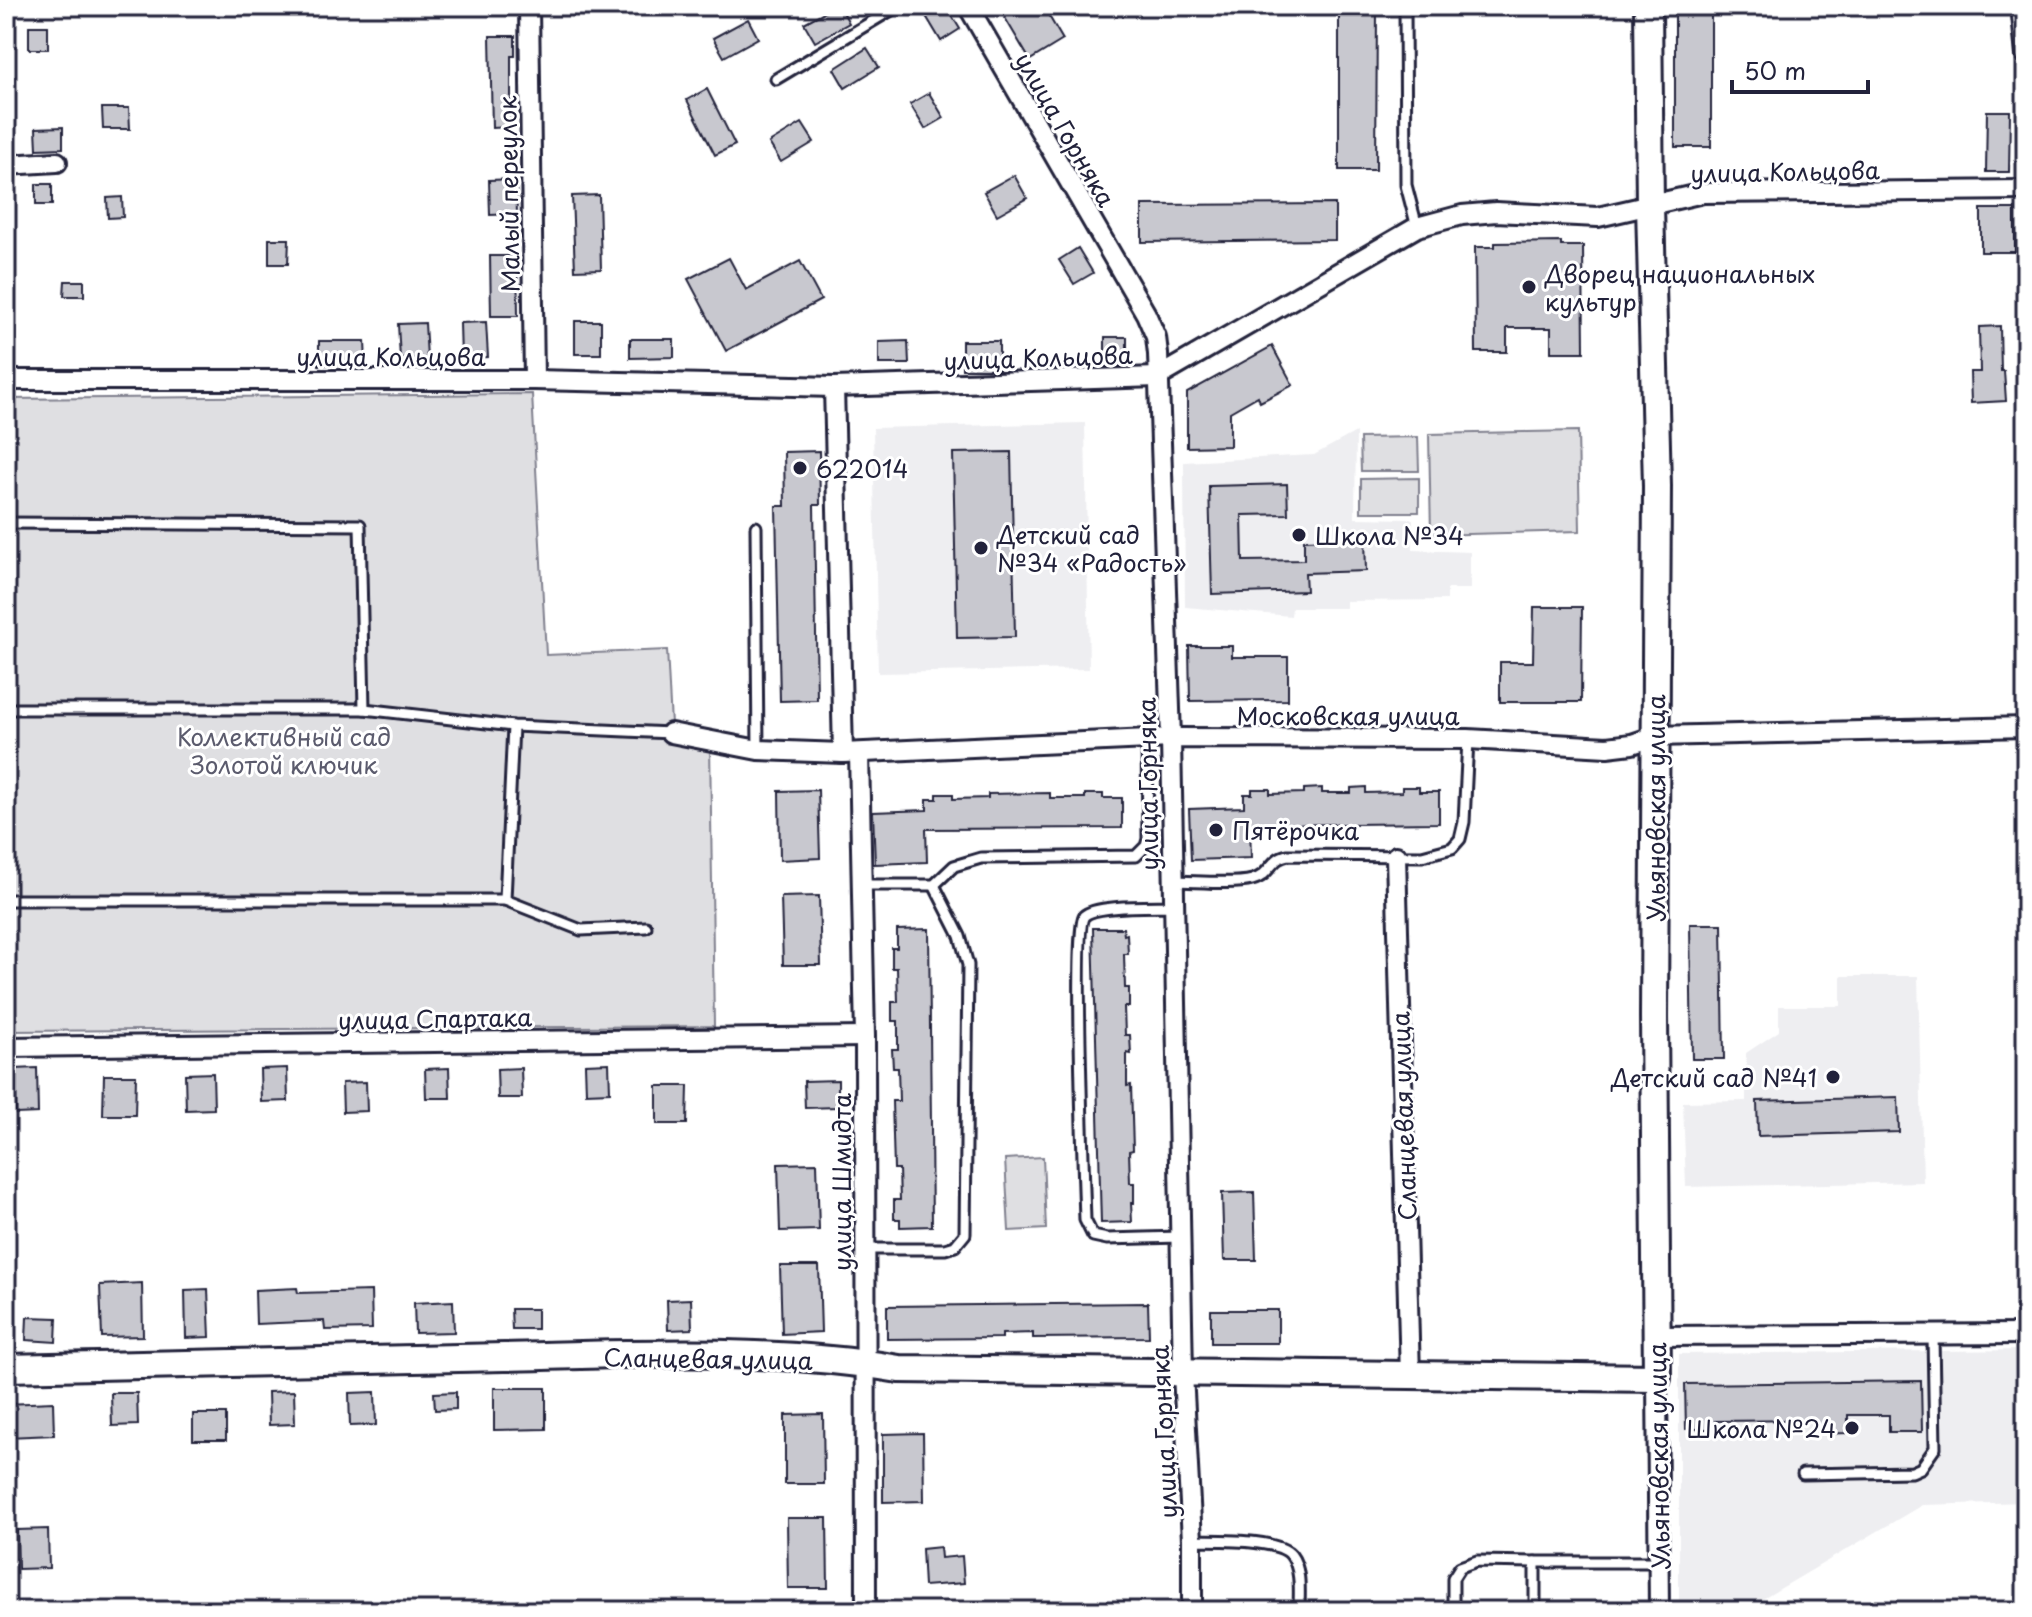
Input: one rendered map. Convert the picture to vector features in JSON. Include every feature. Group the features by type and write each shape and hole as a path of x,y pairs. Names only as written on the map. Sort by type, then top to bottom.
{"main road":[{"name":"Ульяновская улица","path":"1648,6 1657,486 1654,1017 1657,1378"},
{"name":"Сланцевая улица","path":"6,1368 613,1355 758,1355 865,1363 899,1369 1657,1378"}],"street":[{"name":"Малый переулок","path":"529,6 534,380"},
{"name":"улица Горняка","path":"968,6 1146,314 1156,337 1171,738 1183,1374 1192,1540 1192,1611"},
{"path":"2021,6 2026,55"},
{"path":"6,165 57,162"},
{"name":"улица Кольцова","path":"6,380 534,380 834,387 1158,377 1417,227 1462,215 1496,212 1598,217 1703,193 2026,190"},
{"name":"улица Шмидта","path":"834,387 851,753 862,885 866,1611"},
{"name":"Московская улица","path":"671,733 758,750 851,753 1171,738 1468,739 1607,747 1632,744 1656,736 2026,727"},
{"name":"Сланцевая улица","path":"1396,856 1410,1376"},
{"name":"улица Спартака","path":"6,1047 865,1037"},
{"path":"1657,1336 2026,1334"},
{"name":"Ульяновская улица","path":"1657,1378 1659,1611"}],"lane":[{"path":"776,79 898,6"},
{"path":"1405,6 1406,185 1417,227"},
{"path":"6,523 360,525 364,709"},
{"path":"756,527 758,750"},
{"path":"6,709 364,709 513,726 671,733"},
{"path":"505,900 513,726"},
{"path":"862,885 934,885 954,866 981,858 1136,856 1146,846 1148,839 1147,739"},
{"path":"1174,881 1251,881 1265,875 1272,861 1288,855 1396,856 1442,853 1460,839 1464,822 1468,739"},
{"path":"865,1249 945,1249 955,1246 965,1234 968,965 960,936 934,885"},
{"path":"6,900 505,900 581,930 646,927"},
{"path":"1174,906 1098,909 1084,916 1080,926 1079,981 1085,1220 1088,1229 1093,1236 1107,1239 1180,1237"},
{"path":"1803,1474 1912,1472 1921,1468 1935,1448 1933,1336"},
{"path":"1192,1540 1262,1544 1278,1547 1291,1555 1298,1573 1299,1611"},
{"path":"1453,1611 1453,1578 1460,1567 1477,1561 1660,1562"},
{"path":"1535,1562 1535,1611"}],"shaded area":[{"name":"Детский сад №34 «Радость»","path":"1085,423 1089,669 878,673 873,428"},
{"name":"Школа №34","path":"1356,432 1355,518 1413,519 1413,550 1470,552 1470,589 1447,589 1447,600 1346,601 1346,608 1292,608 1291,616 1185,607 1184,462 1314,455"},
{"name":"Детский сад №41","path":"1841,976 1918,976 1923,1182 1686,1187 1683,1102 1746,1101 1746,1053 1779,1031 1779,1006 1841,1006"},
{"name":"Школа №24","path":"2026,1350 2026,1502 1922,1505 1751,1606 1679,1611 1679,1354"}],"green space":[{"name":"Коллективный сад Золотой ключик","path":"532,394 546,655 667,650 672,743 710,743 714,1026 6,1031 6,399"},
{"path":"1578,431 1580,531 1431,535 1429,434"},
{"path":"1418,437 1419,471 1361,471 1360,438"},
{"path":"1419,478 1419,512 1361,512 1361,479"},
{"path":"1043,1157 1046,1229 1009,1231 1005,1159"}],"building":[{"path":"840,6 849,23 815,42 804,23"},
{"path":"946,6 960,29 941,41 926,16"},
{"path":"998,6 1043,6 1063,40 1030,60"},
{"path":"1339,6 1377,6 1376,170 1339,170"},
{"path":"1675,6 1711,6 1711,147 1675,147"},
{"path":"748,19 758,38 724,57 713,38"},
{"path":"29,26 48,26 48,49 29,49"},
{"path":"490,36 515,36 515,56 511,56 511,127 492,128"},
{"path":"867,48 879,67 845,88 834,69"},
{"path":"707,89 735,145 715,155 687,100"},
{"path":"929,93 944,118 925,129 910,104"},
{"path":"102,108 129,108 130,129 103,129"},
{"path":"1987,111 2010,111 2009,172 1986,172"},
{"path":"802,123 814,142 781,162 769,143"},
{"path":"63,127 63,148 37,149 36,128"},
{"path":"1014,175 1027,198 997,215 984,192"},
{"path":"516,179 517,214 490,215 489,180"},
{"path":"36,184 52,184 52,205 36,205"},
{"path":"599,195 601,269 575,270 572,196"},
{"path":"122,197 123,217 108,218 107,198"},
{"path":"1335,204 1335,240 1142,242 1142,205"},
{"path":"1981,209 2015,209 2015,252 1981,252"},
{"path":"269,239 289,239 288,264 269,264"},
{"name":"Дворец национальных культур","path":"1561,242 1561,246 1583,246 1584,352 1551,352 1551,328 1507,328 1507,352 1476,352 1475,247 1495,247 1495,243"},
{"path":"1078,248 1093,273 1074,284 1059,260"},
{"path":"490,256 517,256 518,316 491,316"},
{"path":"729,258 746,290 800,261 821,300 726,351 688,279"},
{"path":"65,281 84,281 84,296 64,296"},
{"path":"575,321 601,321 601,354 575,354"},
{"path":"486,322 488,357 461,358 460,323"},
{"path":"425,323 427,358 400,359 398,324"},
{"path":"2000,326 2001,371 2004,371 2006,401 1971,403 1970,372 1980,372 1979,327"},
{"path":"1105,337 1127,337 1127,366 1105,366"},
{"path":"630,339 674,339 674,357 630,358"},
{"path":"319,341 365,341 366,364 319,365"},
{"path":"908,341 909,364 879,364 879,342"},
{"path":"962,341 999,341 999,369 962,369"},
{"path":"1272,346 1293,385 1260,402 1258,396 1230,412 1230,446 1187,447 1187,393"},
{"path":"819,451 820,505 814,505 817,700 780,701 776,506 785,506 784,452"},
{"path":"1011,452 1015,637 957,638 953,453"},
{"path":"1287,484 1288,514 1242,515 1243,561 1304,560 1304,540 1365,538 1366,571 1305,573 1306,591 1212,594 1209,486"},
{"path":"1534,607 1582,607 1581,702 1500,702 1500,662 1533,662"},
{"path":"1189,646 1232,646 1232,657 1288,657 1288,700 1190,701"},
{"path":"1366,787 1366,793 1402,792 1402,787 1419,787 1419,792 1439,792 1439,823 1250,825 1251,858 1191,860 1189,809 1244,807 1244,794 1252,794 1252,789 1270,789 1270,794 1304,793 1304,789 1322,788 1322,793 1351,793 1351,788"},
{"path":"818,790 820,858 780,860 779,791"},
{"path":"1050,793 1050,798 1085,798 1085,794 1103,794 1103,798 1122,798 1122,828 926,829 927,862 875,864 873,812 927,810 927,799 937,799 937,794 953,794 953,799 988,798 988,794"},
{"path":"819,896 821,965 783,965 781,897"},
{"path":"1690,924 1722,924 1724,1059 1692,1059"},
{"path":"1093,928 1123,928 1124,935 1127,934 1128,954 1124,954 1129,1007 1124,1007 1125,1035 1130,1035 1131,1054 1127,1053 1127,1086 1131,1085 1133,1150 1129,1151 1130,1183 1134,1183 1132,1222 1101,1223"},
{"path":"929,929 932,1226 900,1227 900,1219 894,1219 894,1200 900,1200 899,1169 894,1169 892,1101 899,1101 898,1068 893,1068 892,1049 898,1049 898,1021 892,1021 892,1002 898,1002 897,968 892,968 892,948 897,948 897,930"},
{"path":"609,1063 610,1092 586,1093 585,1064"},
{"path":"37,1068 38,1113 16,1114 15,1069"},
{"path":"287,1068 288,1101 261,1102 260,1069"},
{"path":"449,1068 450,1098 426,1098 425,1069"},
{"path":"521,1068 522,1098 498,1098 497,1069"},
{"path":"213,1073 214,1109 186,1110 185,1074"},
{"path":"104,1075 136,1075 135,1115 103,1115"},
{"path":"838,1080 838,1107 805,1108 804,1081"},
{"path":"366,1082 367,1111 343,1112 342,1083"},
{"path":"657,1086 688,1086 687,1124 657,1124"},
{"path":"1898,1097 1899,1132 1758,1136 1757,1101"},
{"path":"817,1163 819,1230 780,1231 778,1164"},
{"path":"1254,1192 1256,1260 1224,1260 1222,1193"},
{"path":"780,1266 819,1266 821,1332 782,1334"},
{"path":"142,1283 143,1336 102,1337 100,1285"},
{"path":"297,1288 298,1293 371,1291 372,1329 325,1330 324,1321 256,1324 255,1290"},
{"path":"208,1289 210,1337 186,1338 185,1290"},
{"path":"691,1299 692,1329 668,1330 667,1300"},
{"path":"453,1301 454,1332 415,1333 414,1303"},
{"path":"1148,1303 1149,1337 1033,1338 1033,1333 1002,1334 1002,1338 887,1339 887,1306"},
{"path":"511,1309 537,1309 537,1329 512,1329"},
{"path":"1211,1310 1278,1310 1278,1343 1211,1343"},
{"path":"27,1317 57,1318 56,1342 26,1340"},
{"path":"1921,1381 1922,1432 1889,1432 1889,1415 1848,1415 1848,1433 1815,1434 1815,1420 1715,1421 1715,1429 1686,1429 1685,1384"},
{"path":"494,1388 546,1388 546,1429 494,1430"},
{"path":"294,1391 295,1424 269,1425 268,1392"},
{"path":"375,1392 376,1425 350,1426 349,1393"},
{"path":"456,1392 456,1409 435,1410 434,1393"},
{"path":"111,1393 137,1393 138,1425 112,1426"},
{"path":"53,1402 54,1435 7,1437 6,1404"},
{"path":"193,1414 226,1414 226,1440 193,1440"},
{"path":"823,1414 824,1484 785,1484 785,1415"},
{"path":"923,1433 924,1501 883,1502 883,1434"},
{"path":"787,1518 827,1518 828,1588 788,1588"},
{"path":"48,1529 49,1568 18,1569 17,1530"},
{"path":"940,1547 941,1558 962,1556 964,1583 924,1586 922,1549"}],"place":[{"name":"Дворец национальных культур","path":"1529,287"},
{"name":"622014","path":"800,468"},
{"name":"Школа №34","path":"1299,535"},
{"name":"Детский сад №34 «Радость»","path":"981,548"},
{"name":"Пятёрочка","path":"1216,830"},
{"name":"Детский сад №41","path":"1833,1077"},
{"name":"Школа №24","path":"1852,1428"}]}
